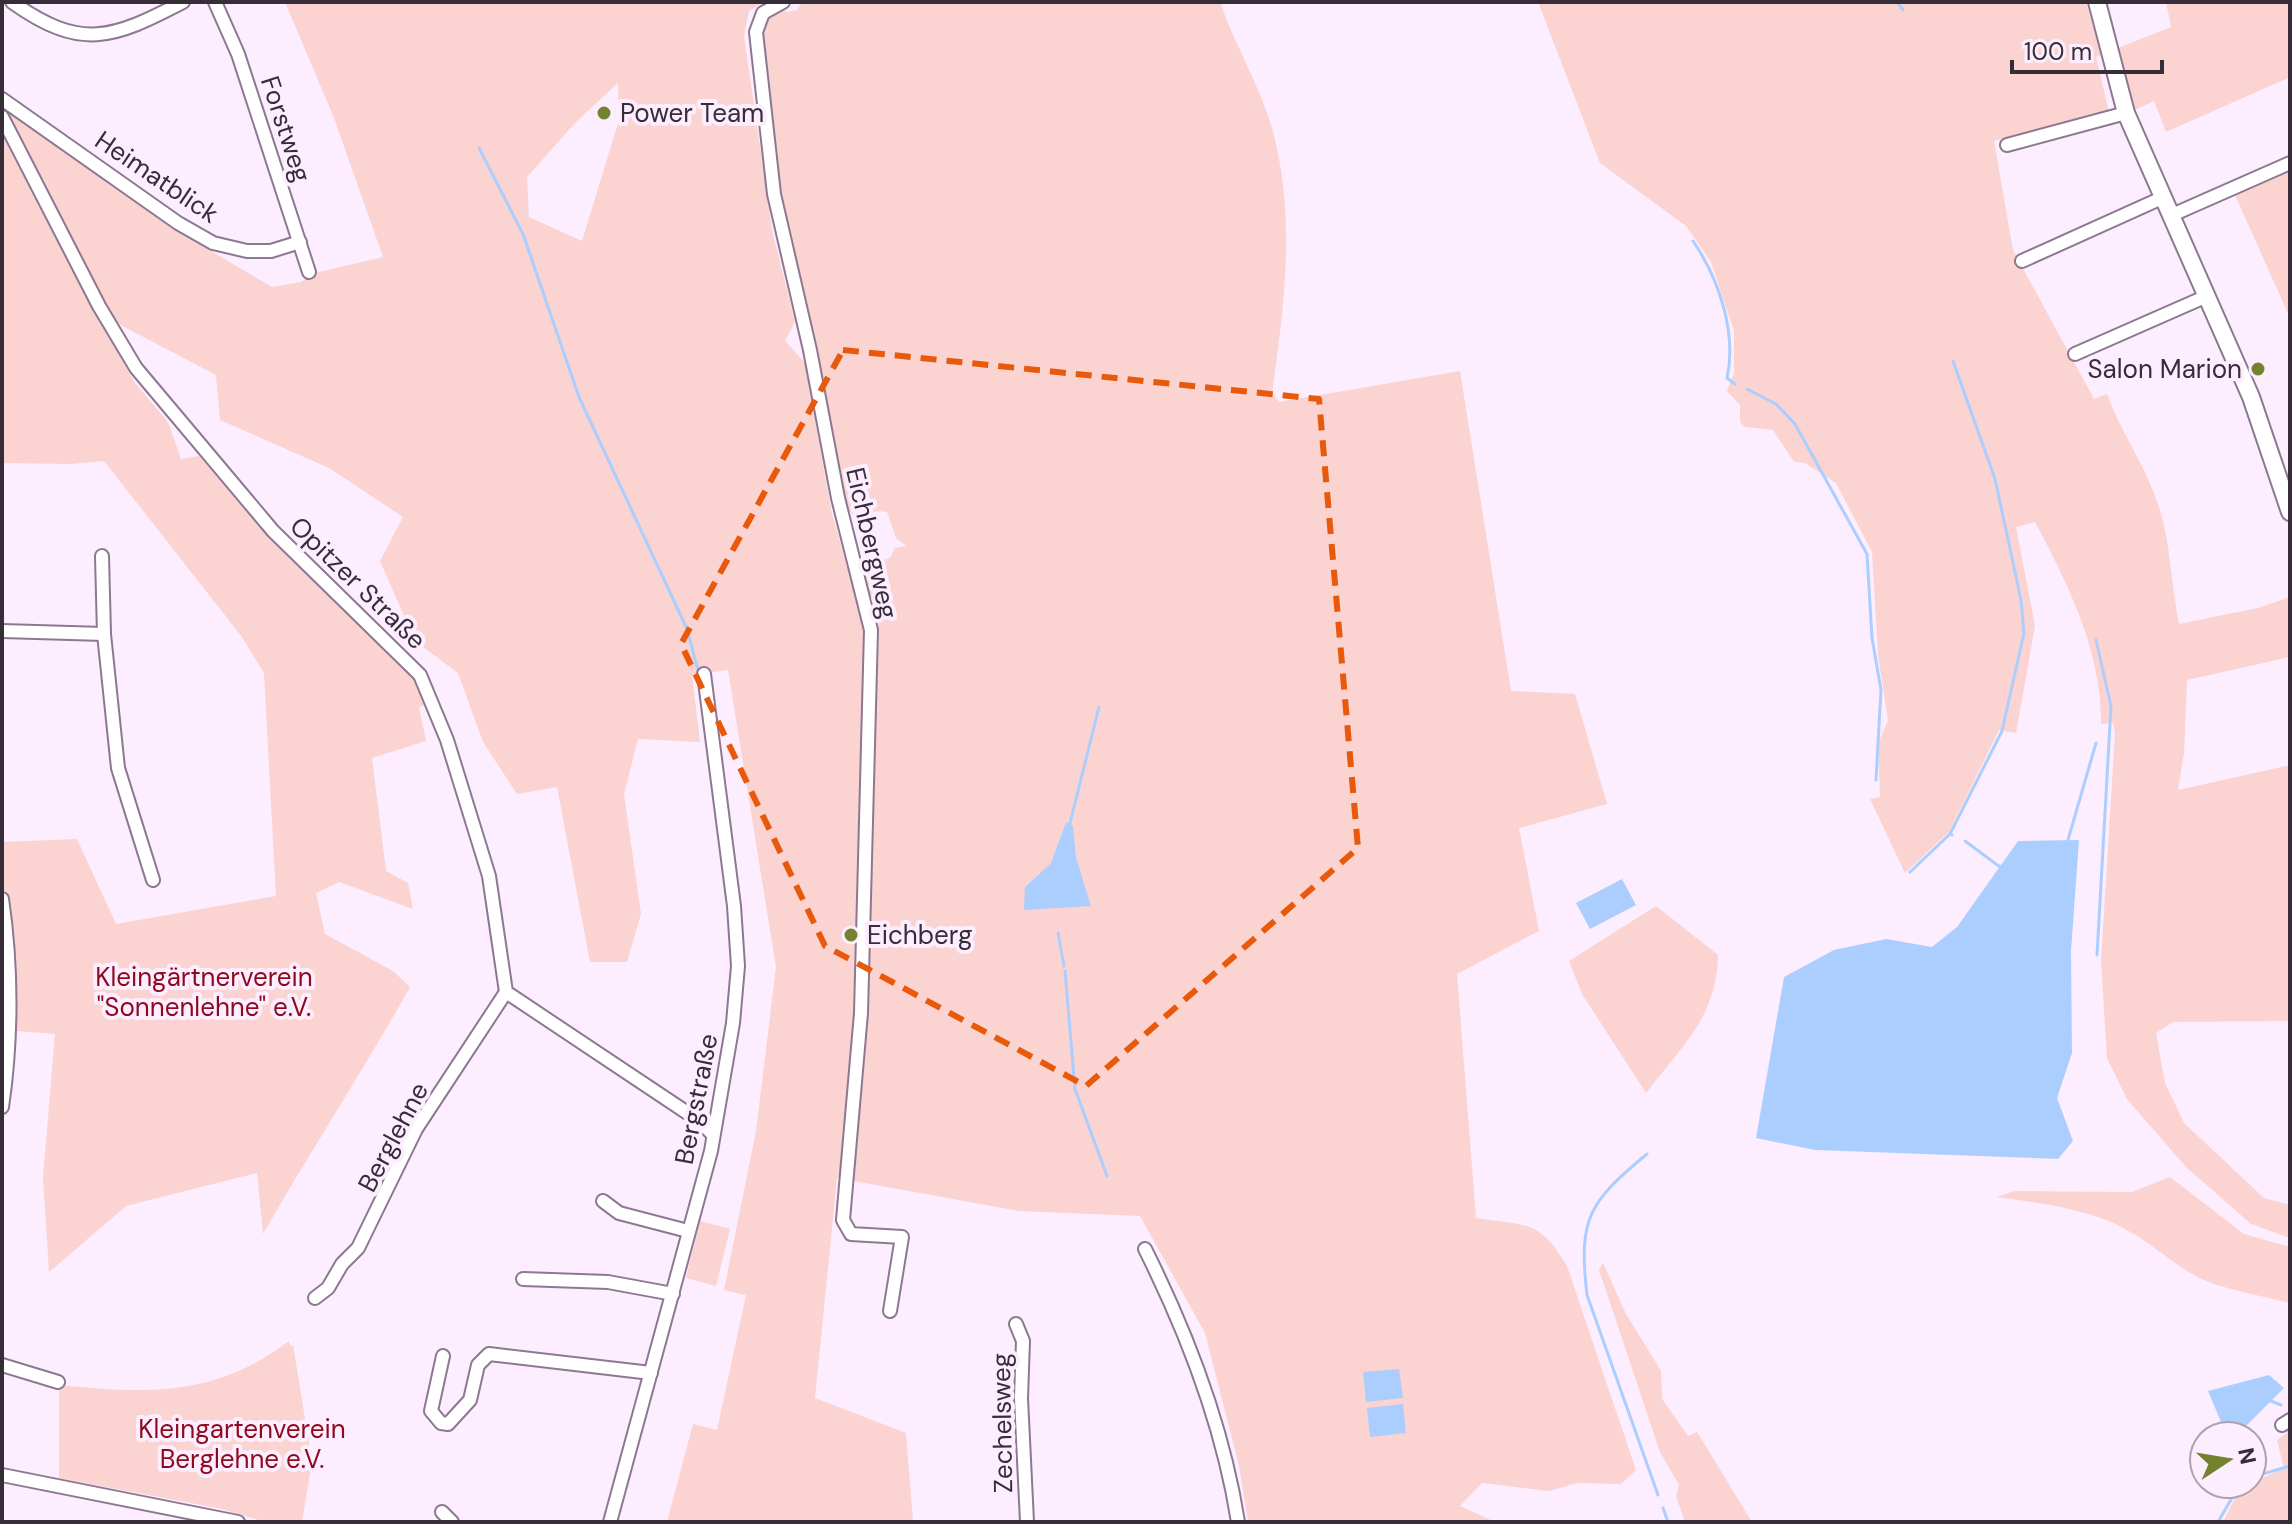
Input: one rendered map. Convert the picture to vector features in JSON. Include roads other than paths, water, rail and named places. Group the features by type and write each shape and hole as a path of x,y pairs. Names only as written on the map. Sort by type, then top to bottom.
{"street":[{"path":"12,2 40,22 66,33 94,35 138,26 183,2"},
{"name":"Forstweg","path":"215,2 238,54 309,272"},
{"path":"2097,2 2126,113 2251,397 2290,512"},
{"name":"Eichbergweg","path":"778,4 763,13 756,32 774,194 810,350 838,498 871,630 861,1013 851,1151 844,1194 846,1228 851,1234 898,1235 904,1243 890,1311"},
{"name":"Heimatblick","path":"2,99 178,223 213,243 247,251 271,251 300,242"},
{"path":"2007,145 2126,113"},
{"name":"Opitzer Straße","path":"2,117 99,306 136,368 273,531 420,675 447,740 489,876 506,992"},
{"path":"2172,215 2290,163"},
{"path":"2022,261 2164,197"},
{"path":"2075,354 2207,296"},
{"path":"102,556 104,634 118,768 153,880"},
{"path":"2,631 104,634"},
{"name":"Bergstraße","path":"610,1522 673,1294 729,1057 738,966 730,864 704,674"},
{"path":"2,899 8,941 7,1074 2,1107"},
{"path":"506,992 688,1113 713,1135"},
{"name":"Berglehne","path":"315,1298 328,1288 342,1264 358,1248 416,1129 506,992"},
{"path":"603,1201 619,1213 688,1231"},
{"path":"1145,1249 1182,1326 1212,1414 1238,1522"},
{"path":"523,1279 608,1282 673,1294"},
{"name":"Zechelsweg","path":"1016,1324 1023,1341 1021,1398 1027,1522"},
{"path":"443,1356 431,1411 441,1423 448,1424 470,1400 478,1365 489,1354 651,1373"},
{"path":"2,1365 58,1382"},
{"path":"2,1475 234,1522"},
{"path":"442,1512 452,1522"}],"water":[{"path":"1066,822 1073,826 1076,857 1091,906 1024,910 1025,887 1051,863"},
{"path":"2079,840 2071,951 2072,1053 2057,1098 2073,1141 2058,1159 1815,1150 1756,1138 1784,977 1834,950 1886,939 1932,947 1957,927 2018,841"},
{"path":"1622,879 1636,905 1590,929 1576,903"},
{"path":"1399,1369 1403,1398 1366,1402 1363,1372"},
{"path":"2269,1375 2284,1388 2252,1420 2220,1420 2208,1391"},
{"path":"1403,1404 1406,1433 1370,1437 1367,1408"}],"waterway":[{"path":"1897,2 1903,10"},
{"path":"479,148 523,234 579,397 687,629 699,674"},
{"path":"1693,241 1711,272 1724,307 1730,343 1727,378 1735,384"},
{"path":"1952,835 2002,731 2024,633 2021,600 1995,479 1953,361"},
{"path":"1747,389 1776,404 1795,424 1867,554 1872,638 1881,690 1876,780"},
{"path":"2096,640 2111,706 2097,955"},
{"path":"1069,827 1099,707"},
{"path":"2068,840 2096,743"},
{"path":"1910,872 1950,834"},
{"path":"1965,841 2000,867"},
{"path":"1058,933 1064,966"},
{"path":"1065,971 1075,1089 1107,1176"},
{"path":"1647,1154 1600,1199 1592,1214 1584,1247 1587,1295 1658,1495"},
{"path":"2271,1401 2281,1405"},
{"path":"2268,1472 2290,1466"},
{"path":"2218,1522 2231,1500"},
{"path":"1663,1508 1668,1522"}],"place":[{"name":"Power Team","path":"604,113"},
{"name":"Salon Marion","path":"2258,369"},
{"name":"Eichberg","path":"851,935"}],"park label":[{"name":"Kleingärtnerverein \"Sonnenlehne\" e.V.","path":"204,992"},
{"name":"Kleingartenverein Berglehne e.V.","path":"242,1444"}]}
